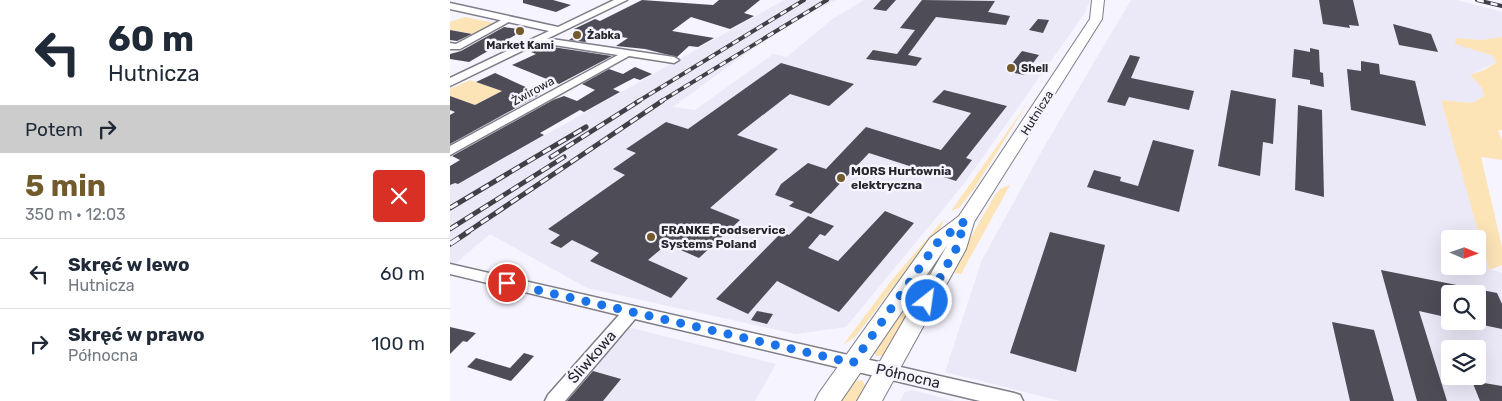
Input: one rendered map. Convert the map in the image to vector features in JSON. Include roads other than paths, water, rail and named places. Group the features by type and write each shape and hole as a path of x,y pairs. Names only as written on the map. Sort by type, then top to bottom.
{"main road":[{"name":"Hutnicza","path":"869,401 956,249 965,221 1096,19 1098,0"},
{"name":"Hutnicza","path":"827,401 937,243 965,221"}],"street":[{"path":"450,82 622,0"},
{"path":"450,6 560,30"},
{"path":"450,46 457,47 510,19"},
{"path":"538,40 674,60"},
{"name":"Żwirowa","path":"450,150 628,53"},
{"name":"Północna","path":"450,269 887,370 982,397 1014,401"},
{"name":"Śliwkowa","path":"554,401 631,312"}],"railway":[{"path":"637,102 804,0"},
{"path":"660,102 827,0"},
{"path":"1477,0 1502,6"},
{"path":"551,157 639,101"},
{"path":"466,233 662,101"},
{"path":"450,208 586,127"},
{"path":"450,229 564,157"},
{"path":"450,244 468,232"}],"place":[{"name":"Market Kami","path":"520,31"},
{"name":"Żabka","path":"577,35"},
{"name":"Shell","path":"1011,68"},
{"name":"MORS Hurtownia elektryczna","path":"841,178"},
{"name":"FRANKE Foodservice Systems Poland","path":"651,237"}]}
